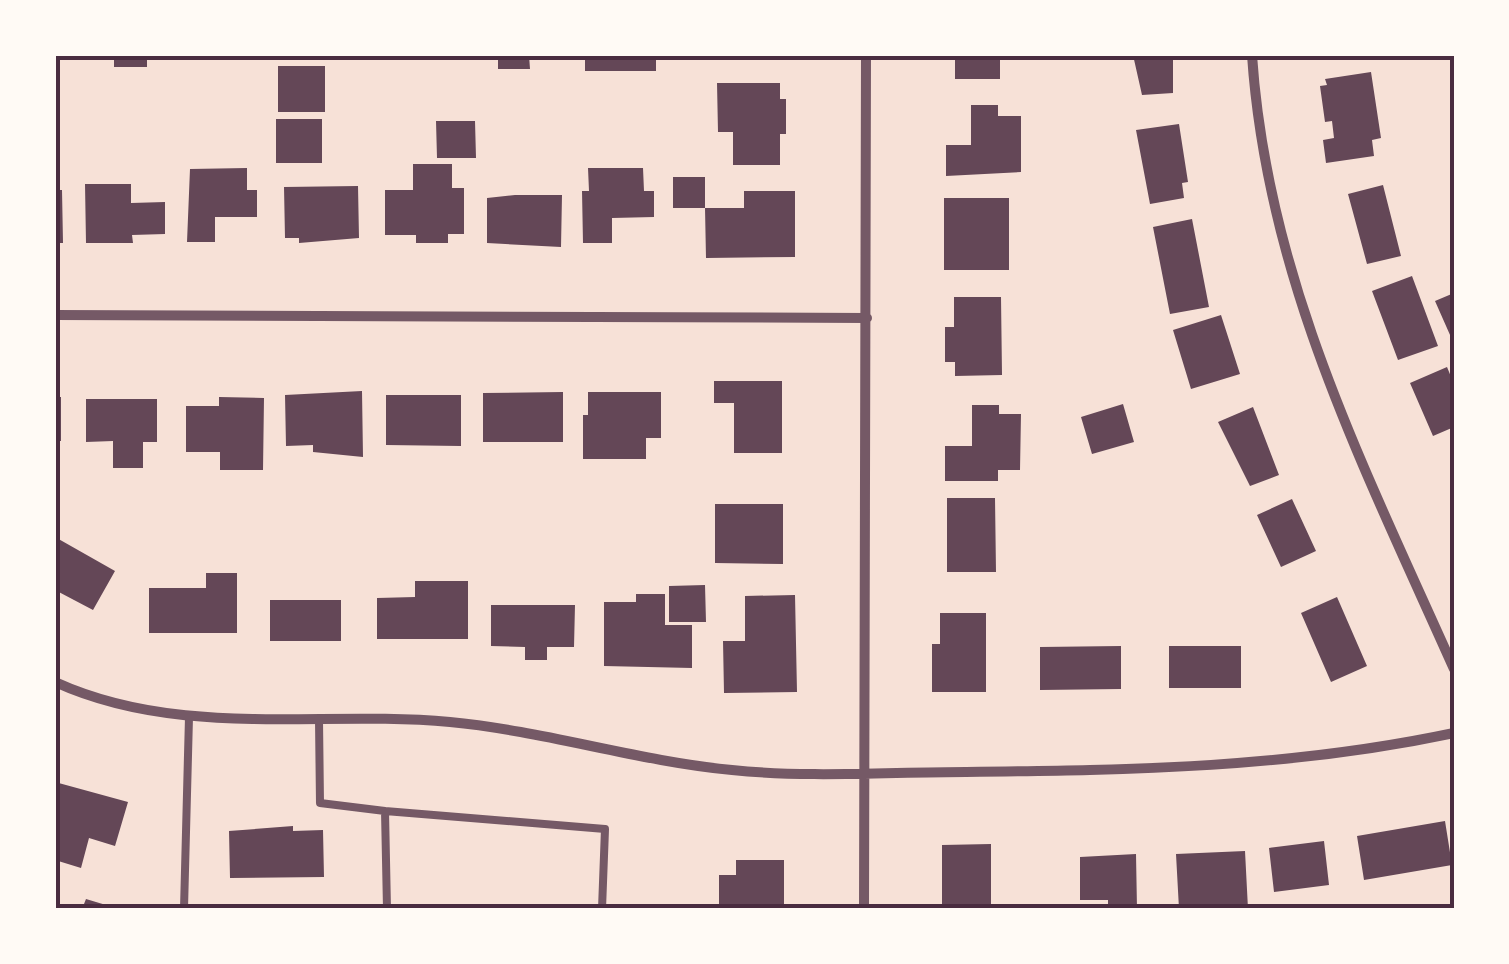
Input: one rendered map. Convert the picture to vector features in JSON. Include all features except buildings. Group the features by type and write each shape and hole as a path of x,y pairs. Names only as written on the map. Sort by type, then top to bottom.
{"street":[{"path":"864,909 866,55"},
{"path":"1252,55 1256,122 1292,282 1336,405 1454,669"},
{"path":"55,315 867,318"},
{"path":"55,682 132,708 190,717 449,722 732,770 862,773 1228,767 1319,758 1454,732"}],"lane":[{"path":"184,909 190,717"},
{"path":"319,720 320,803 605,829 602,909"},
{"path":"386,811 387,909"}]}
